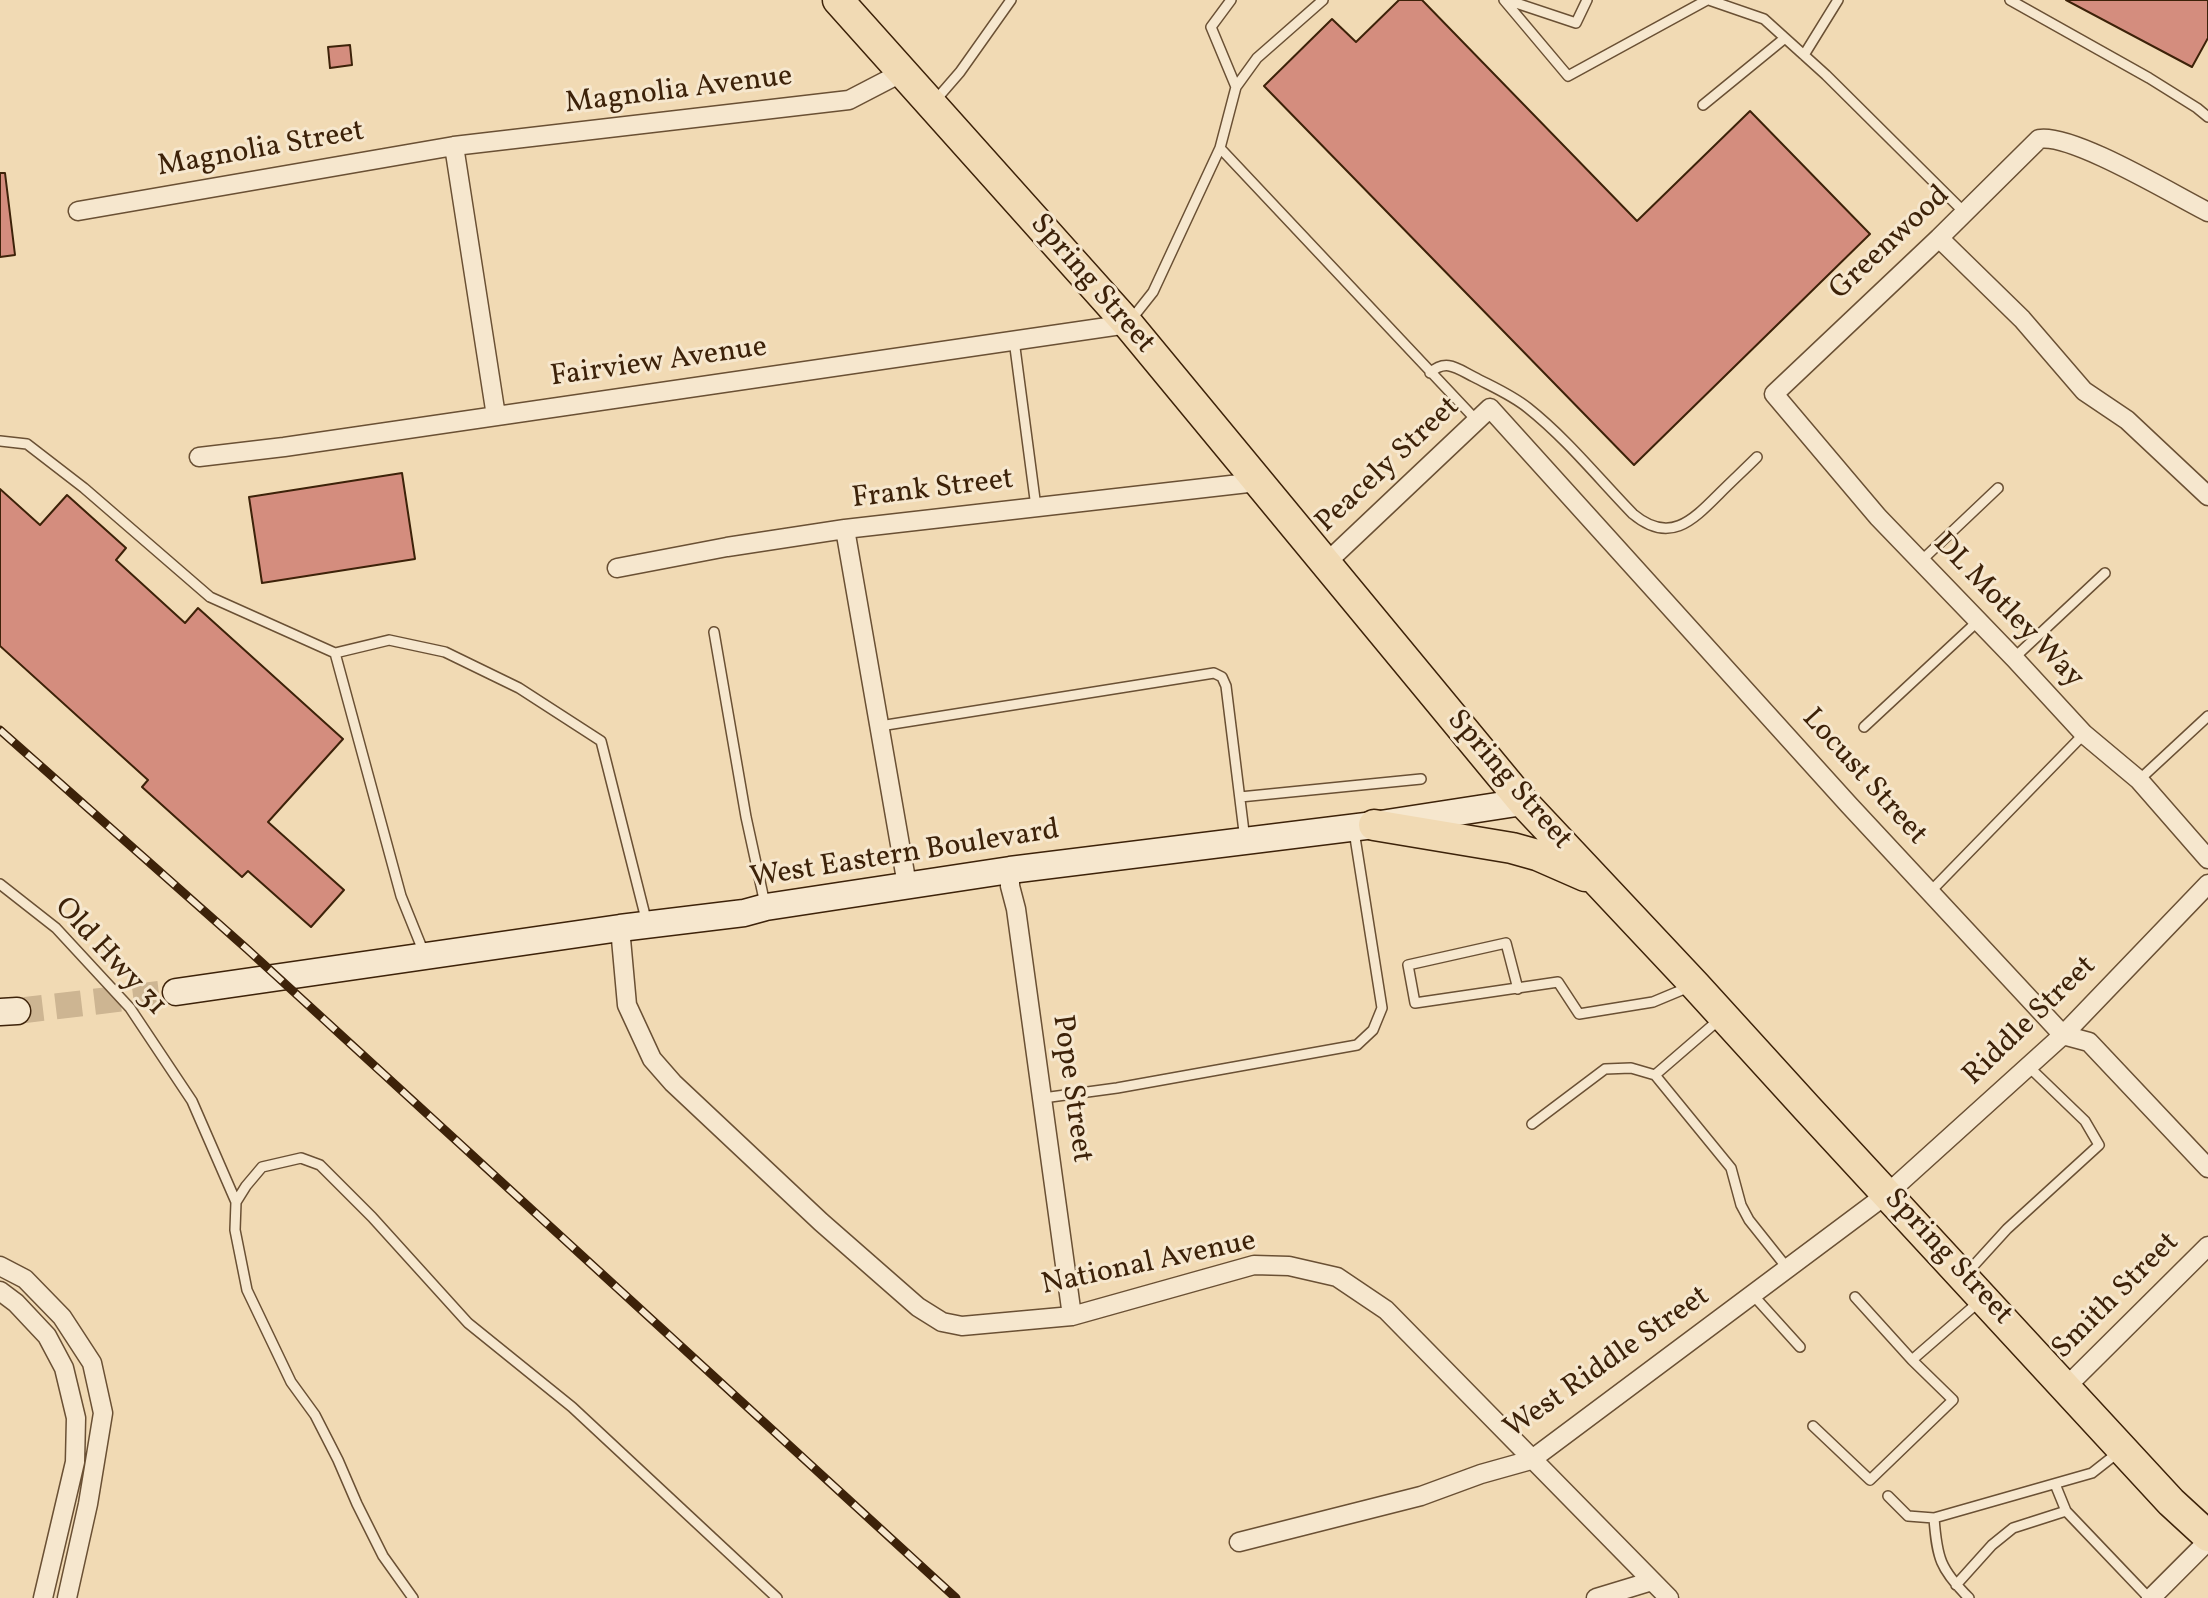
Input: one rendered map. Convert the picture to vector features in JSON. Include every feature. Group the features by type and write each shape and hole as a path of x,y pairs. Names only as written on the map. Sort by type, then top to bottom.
{"main road":[{"name":"Spring Street","path":"838,0 1128,324 1523,802 2208,1539"},
{"name":"West Eastern Boulevard","path":"176,992 744,913 766,907 1010,870 1245,842 1523,802"},
{"path":"1364,826 1512,848 1556,863 1597,882"}],"street":[{"name":"Magnolia Avenue","path":"454,146 849,100 903,72"},
{"name":"Greenwood","path":"1774,394 2039,139 2049,137 2086,149 2208,212"},
{"name":"Magnolia Street","path":"78,211 454,146"},
{"path":"454,146 496,416"},
{"path":"1939,238 2022,319 2084,391 2127,420 2208,496"},
{"name":"Fairview Avenue","path":"199,457 1128,324"},
{"name":"DL Motley Way","path":"1774,394 1878,517 2084,734 2139,780 2208,859"},
{"name":"Peacely Street","path":"1326,563 1484,415"},
{"name":"Locust Street","path":"1484,415 2063,1035 2089,1042 2208,1168"},
{"name":"Frank Street","path":"617,568 845,529 1257,482"},
{"path":"845,529 907,885"},
{"name":"Pope Street","path":"1010,870 1072,1316"},
{"name":"Riddle Street","path":"1887,1194 2063,1035 2208,884"},
{"name":"National Avenue","path":"620,928 627,1005 652,1059 673,1083 787,1190 918,1307 942,1322 962,1326 1072,1316 1254,1265 1289,1266 1337,1277 1386,1310 1669,1598"},
{"name":"West Riddle Street","path":"1239,1542 1421,1496 1531,1460 1887,1194"},
{"name":"Smith Street","path":"2066,1387 2208,1246"},
{"path":"0,1266 25,1279 62,1317 92,1363 103,1413 88,1504 67,1598"},
{"path":"0,1291 47,1336 64,1368 76,1418 75,1462 43,1598"},
{"path":"2150,1598 2208,1539"},
{"path":"1596,1598 1652,1581"}],"lane":[{"path":"932,105 960,72 1011,0"},
{"path":"1231,0 1211,27 1236,87"},
{"path":"1128,324 1153,292 1220,148 1236,87 1257,58 1323,0"},
{"path":"1505,0 1576,23 1587,0"},
{"path":"1505,0 1568,76 1708,0 1764,19 1965,213"},
{"path":"1804,55 1838,0"},
{"path":"2010,0 2149,78 2208,116"},
{"path":"1703,105 1785,38"},
{"path":"1220,148 1430,373 1484,415"},
{"path":"1014,340 1036,507"},
{"path":"1430,373 1444,364 1516,399 1546,424 1633,514 1654,526 1668,529 1682,526 1696,517 1757,457"},
{"path":"0,441 27,444 84,488 210,597 335,653 389,640 445,652 519,688 601,741 648,925"},
{"path":"1921,561 1998,488"},
{"path":"2014,658 2105,573"},
{"path":"1864,727 1978,621"},
{"path":"714,632 746,817 766,907"},
{"path":"335,653 401,896 425,956"},
{"path":"880,726 1214,673 1222,677 1226,686 1245,842"},
{"path":"2139,780 2208,716"},
{"path":"1930,892 2084,734"},
{"path":"1240,797 1421,779"},
{"path":"1043,1098 1117,1088 1357,1045 1373,1030 1382,1008 1364,826"},
{"name":"Old Hwy 31","path":"0,884 56,928 130,1008 192,1101 236,1202"},
{"path":"1518,989 1506,943 1408,965 1415,1003 1518,989 1558,982 1579,1014 1653,1002 1695,985"},
{"path":"1655,1075 1724,1016"},
{"path":"1912,1360 1974,1287 2007,1229 2099,1145 2085,1121 2029,1067"},
{"path":"1532,1124 1605,1069 1631,1068 1655,1075 1731,1168 1741,1205 1749,1220 1788,1269"},
{"path":"413,1598 383,1556 315,1415 291,1382 247,1290 235,1230 236,1202 262,1167 301,1158 320,1165 372,1217 468,1323 572,1407 777,1598"},
{"path":"1753,1295 1800,1347"},
{"path":"1813,1426 1870,1480 1953,1400 1855,1297"},
{"path":"1888,1496 1908,1516 1934,1518 2092,1473 2123,1449"},
{"path":"2055,1484 2066,1511 2150,1598"},
{"path":"1956,1585 1992,1545 2013,1528 2066,1511"},
{"path":"1934,1518 1939,1560 1949,1578 1969,1598"}],"building":[{"path":"1399,0 1422,0 1637,221 1750,111 1870,234 1634,465 1264,86 1332,19 1356,42"},
{"path":"2066,0 2208,0 2208,38 2192,67"},
{"path":"350,45 352,65 330,68 328,47"},
{"path":"0,173 5,173 15,255 0,257"},
{"path":"402,473 415,559 262,583 249,497"},
{"path":"0,489 40,525 67,495 126,548 116,560 185,623 198,608 343,739 268,822 344,890 311,927 248,871 242,877 142,787 148,780 0,646"}],"tunnel":[{"path":"17,1011 176,992"}],"railway":[{"path":"0,730 247,949 956,1598"}]}
